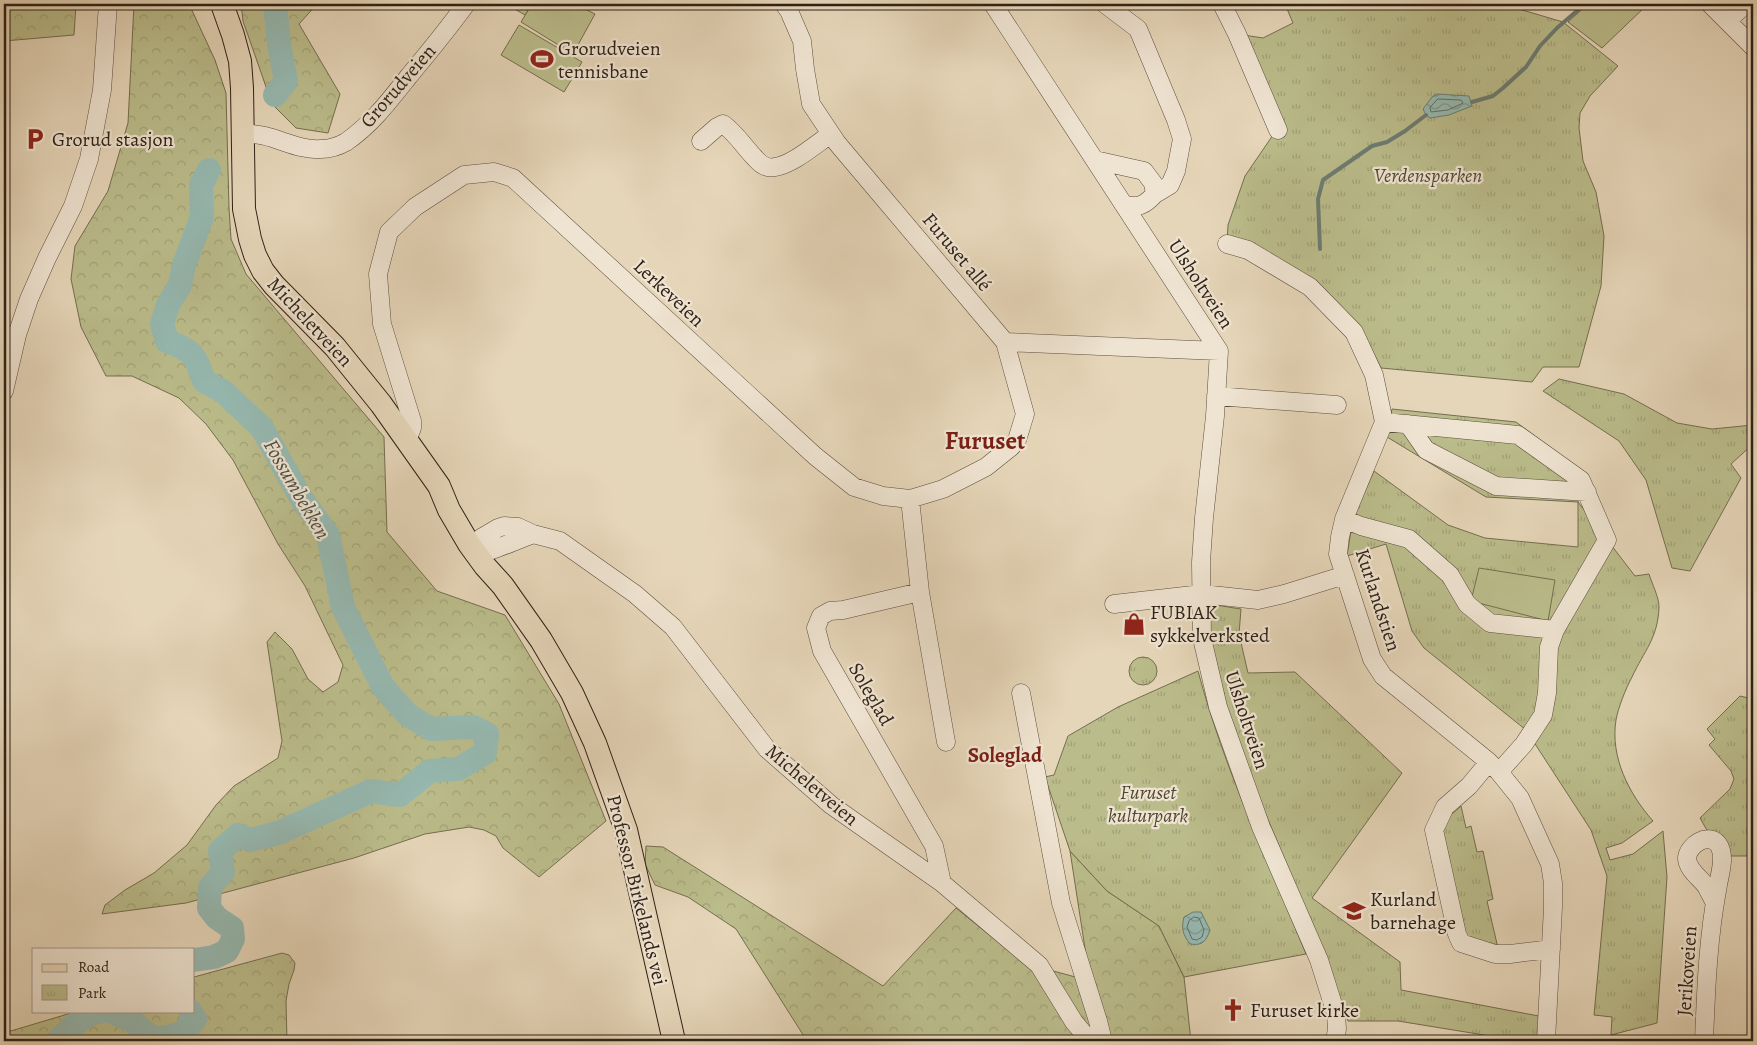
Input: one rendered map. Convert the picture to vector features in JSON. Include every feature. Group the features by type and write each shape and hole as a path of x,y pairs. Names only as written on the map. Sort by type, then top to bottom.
{"main road":[{"path":"222,4 234,36 240,61 243,134"},
{"name":"Micheletveien","path":"243,134 244,209 250,239 263,271 288,301 350,364 439,486"},
{"name":"Professor Birkelands vei","path":"439,486 459,503 503,586 541,640 584,718 607,774 631,848 652,952 674,1041"}],"street":[{"path":"4,391 17,335 28,299 46,258 73,206 89,159 102,90 108,4"},
{"name":"Grorudveien","path":"243,134 260,134 301,147 318,150 345,143 374,120 450,27 466,4"},
{"name":"Furuset allé","path":"784,4 802,41 804,70 811,104 831,134 1005,342"},
{"name":"Ulsholtveien","path":"993,4 1219,351 1204,507 1201,562 1202,638 1218,707 1261,827 1319,960 1336,1014 1337,1029 1334,1041"},
{"path":"1105,4 1138,29 1182,139 1176,171 1170,185 1155,194 1146,203 1132,207 1123,204"},
{"path":"1222,4 1237,34 1278,130"},
{"path":"1710,4 1753,47"},
{"path":"1728,20 1746,4"},
{"path":"701,140 723,124 755,159 762,165 773,168 786,164 831,134"},
{"path":"1094,160 1144,171 1153,183 1155,194"},
{"name":"Lerkeveien","path":"407,440 412,428 412,421 382,324 378,274 389,232 415,206 464,175 494,172 513,178 814,456 854,486 883,496 910,499 943,489 986,467 1017,440 1025,414 1005,342"},
{"path":"1227,244 1248,250 1310,287 1354,332 1374,375 1384,422 1518,435 1581,480 1587,492 1607,540 1555,630 1549,647 1547,693 1543,715 1524,744 1445,807 1434,830 1457,934 1461,943 1495,954 1551,949"},
{"path":"1005,342 1219,351"},
{"path":"1216,396 1337,405"},
{"name":"Kurlandstien","path":"1384,422 1344,519 1338,554 1372,659 1383,676 1494,767 1520,798 1550,864 1553,891 1546,1041"},
{"path":"1408,424 1426,450 1496,486 1587,492"},
{"path":"910,499 920,592 946,742"},
{"name":"Kurlandstien","path":"1344,519 1361,526 1409,539 1450,574 1467,604 1490,623 1555,630"},
{"name":"Micheletveien","path":"481,546 510,542 533,534 560,541 636,594 672,627 767,749 831,805 942,883 1039,965 1074,1022 1090,1041"},
{"path":"1114,604 1202,594 1258,600 1345,575"},
{"name":"Soleglad","path":"920,592 843,610 830,611 821,616 816,628 822,651 934,846 942,883"},
{"path":"1021,694 1061,904 1103,1041"},
{"name":"Jerikoveien","path":"1704,1041 1707,964 1714,903"}],"green space":[{"path":"4,4 76,4 74,35 4,41"},
{"path":"134,4 189,4 215,60 226,93 231,239 246,274 384,437 387,532 437,591 505,615 559,704 606,821 539,877 503,848 496,836 484,830 469,827 425,834 354,858 186,903 102,914 105,905 125,890 154,873 187,845 216,805 234,786 278,758 282,741 267,642 275,632 292,649 308,679 323,692 338,682 343,665 305,586 278,544 233,460 206,424 179,398 132,376 106,376 81,327 71,279 75,246 108,191 128,123"},
{"path":"241,4 317,4 299,24 340,94 328,133 296,128 272,104 243,21"},
{"path":"506,4 532,4 525,15"},
{"path":"532,4 575,4 595,14 573,54 521,22"},
{"name":"Verdensparken","path":"1285,4 1502,4 1563,22 1618,66 1590,96 1580,113 1579,128 1583,161 1596,192 1604,236 1601,286 1579,367 1543,367 1532,382 1381,368 1362,330 1227,244 1228,225 1245,176 1273,135 1237,34 1263,38 1293,23"},
{"path":"1588,4 1648,4 1602,48 1568,22"},
{"name":"Grorudveien tennisbane","path":"519,25 582,62 564,92 501,55"},
{"path":"1559,379 1624,394 1677,423 1712,429 1753,425 1753,444 1731,464 1741,478 1690,571 1672,568 1646,480 1619,441 1543,391"},
{"path":"1392,409 1516,422 1586,474 1578,502 1486,497 1387,437"},
{"path":"1374,471 1448,525 1485,538 1578,547 1578,502 1635,576 1649,574 1659,603 1658,618 1653,636 1620,704 1615,734 1616,748 1623,774 1636,799 1653,821 1622,843 1606,848 1610,860 1633,854 1663,831 1667,877 1657,1023 1611,1035 1612,1017 1594,1015 1607,876 1591,830 1526,730 1424,648 1412,631 1386,544 1347,556 1353,518"},
{"path":"1479,568 1555,580 1548,621 1471,601"},
{"path":"1209,604 1241,609 1239,634 1248,673 1295,672 1402,773 1312,898 1400,962 1401,990 1544,1017 1543,1041 1495,1041 1484,1035 1398,1021 1348,1021 1305,907 1250,777 1224,705 1209,637"},
{"path":"1143,657 1153,661 1157,671 1153,681 1143,685 1133,681 1129,671 1133,661"},
{"name":"Furuset kulturpark","path":"1198,671 1220,743 1306,954 1184,977 1159,926 1107,891 1070,851 1045,777 1054,775 1068,736 1118,707"},
{"path":"1740,696 1753,699 1753,851 1748,856 1730,856 1708,832 1700,818 1730,789 1734,779 1731,771 1709,745 1715,739 1707,729"},
{"path":"1461,806 1466,828 1471,826 1477,852 1483,851 1493,899 1487,901 1498,948 1472,941 1462,931 1440,832 1444,821"},
{"path":"646,846 663,847 883,986 956,908 1024,963 1090,981 1070,851 1107,891 1159,926 1184,977 1191,1041 807,1041 736,929 688,897 655,885 645,864"},
{"path":"282,953 289,955 295,963 286,1001 287,1041 4,1041 4,1033 75,1012 195,1012 195,977"}],"water":[{"path":"1437,94 1469,96 1472,106 1449,115 1430,118 1423,109 1432,97"},
{"path":"1193,912 1201,912 1210,930 1205,940 1198,944 1190,944 1184,935 1184,917"}],"waterway":[{"name":"Fossumbekken","path":"275,4 279,44 286,81 275,95"},
{"path":"1472,102 1493,96 1503,88 1526,67 1540,46 1557,28 1585,4"},
{"path":"1320,249 1318,199 1323,180 1372,146 1387,142 1426,115"},
{"name":"Fossumbekken","path":"195,960 214,957 227,951 233,939 232,928 217,918 209,908 210,887 223,872 220,851 238,835 250,840 278,833 371,791 400,795 430,771 458,769 485,753 487,734 473,727 431,729 408,715 383,687 343,607 328,535 301,498 262,428 224,392 204,381 198,364 188,351 167,341 162,324 168,305 180,285 184,265 202,217 201,185 209,170"},
{"name":"Fossumbekken","path":"58,1041 83,1018 95,1012"},
{"name":"Fossumbekken","path":"113,1012 133,1022 153,1039 177,1035 182,1032 195,1019 191,1012"}],"place":[{"name":"Grorudveien tennisbane","path":"542,59"},
{"name":"Grorud stasjon","path":"35,139"},
{"name":"FUBIAK sykkelverksted","path":"1134,624"},
{"name":"Kurland barnehage","path":"1354,911"},
{"name":"Furuset kirke","path":"1233,1010"}],"district":[{"name":"Furuset","path":"985,441"},
{"name":"Soleglad","path":"1005,755"}]}
